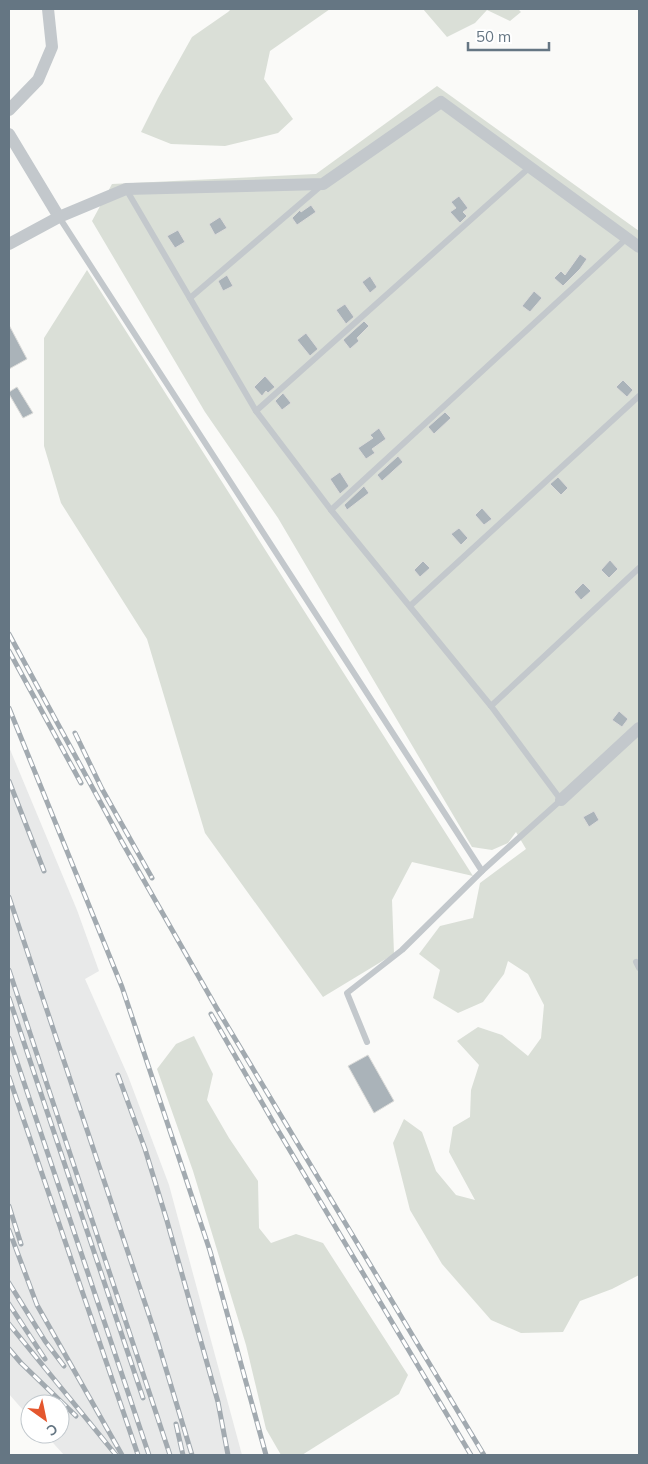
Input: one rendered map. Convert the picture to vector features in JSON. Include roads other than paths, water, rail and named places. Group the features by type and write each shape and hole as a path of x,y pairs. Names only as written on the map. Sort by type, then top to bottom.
{"street":[{"path":"9,110 38,80 52,47 48,9"},
{"path":"9,244 59,217 126,189 323,184 441,102 639,247"},
{"path":"9,134 59,217"},
{"path":"561,800 639,728"}],"lane":[{"path":"256,411 530,167"},
{"path":"190,298 323,184"},
{"path":"126,189 256,411 331,510 491,706 561,800 482,871 402,950 347,992 367,1042"},
{"path":"59,217 482,871"},
{"path":"331,510 627,238"},
{"path":"410,606 639,396"},
{"path":"491,706 639,568"}],"railway":[{"path":"9,634 122,842 216,1007 484,1455"},
{"path":"9,651 81,783"},
{"path":"9,708 122,987 210,1251 266,1455"},
{"path":"75,733 102,789 152,878"},
{"path":"9,781 44,871"},
{"path":"9,897 156,1336 192,1455"},
{"path":"9,970 170,1455"},
{"path":"9,998 143,1398"},
{"path":"211,1014 471,1455"},
{"path":"9,1038 149,1455"},
{"path":"118,1075 145,1149 167,1221 218,1402 228,1455"},
{"path":"9,1077 138,1455"},
{"path":"9,1206 21,1244"},
{"path":"9,1230 37,1305 122,1455"},
{"path":"9,1283 45,1341 64,1366"},
{"path":"9,1304 45,1359"},
{"path":"9,1324 116,1455"},
{"path":"9,1349 76,1416"},
{"path":"176,1424 183,1455"}]}
